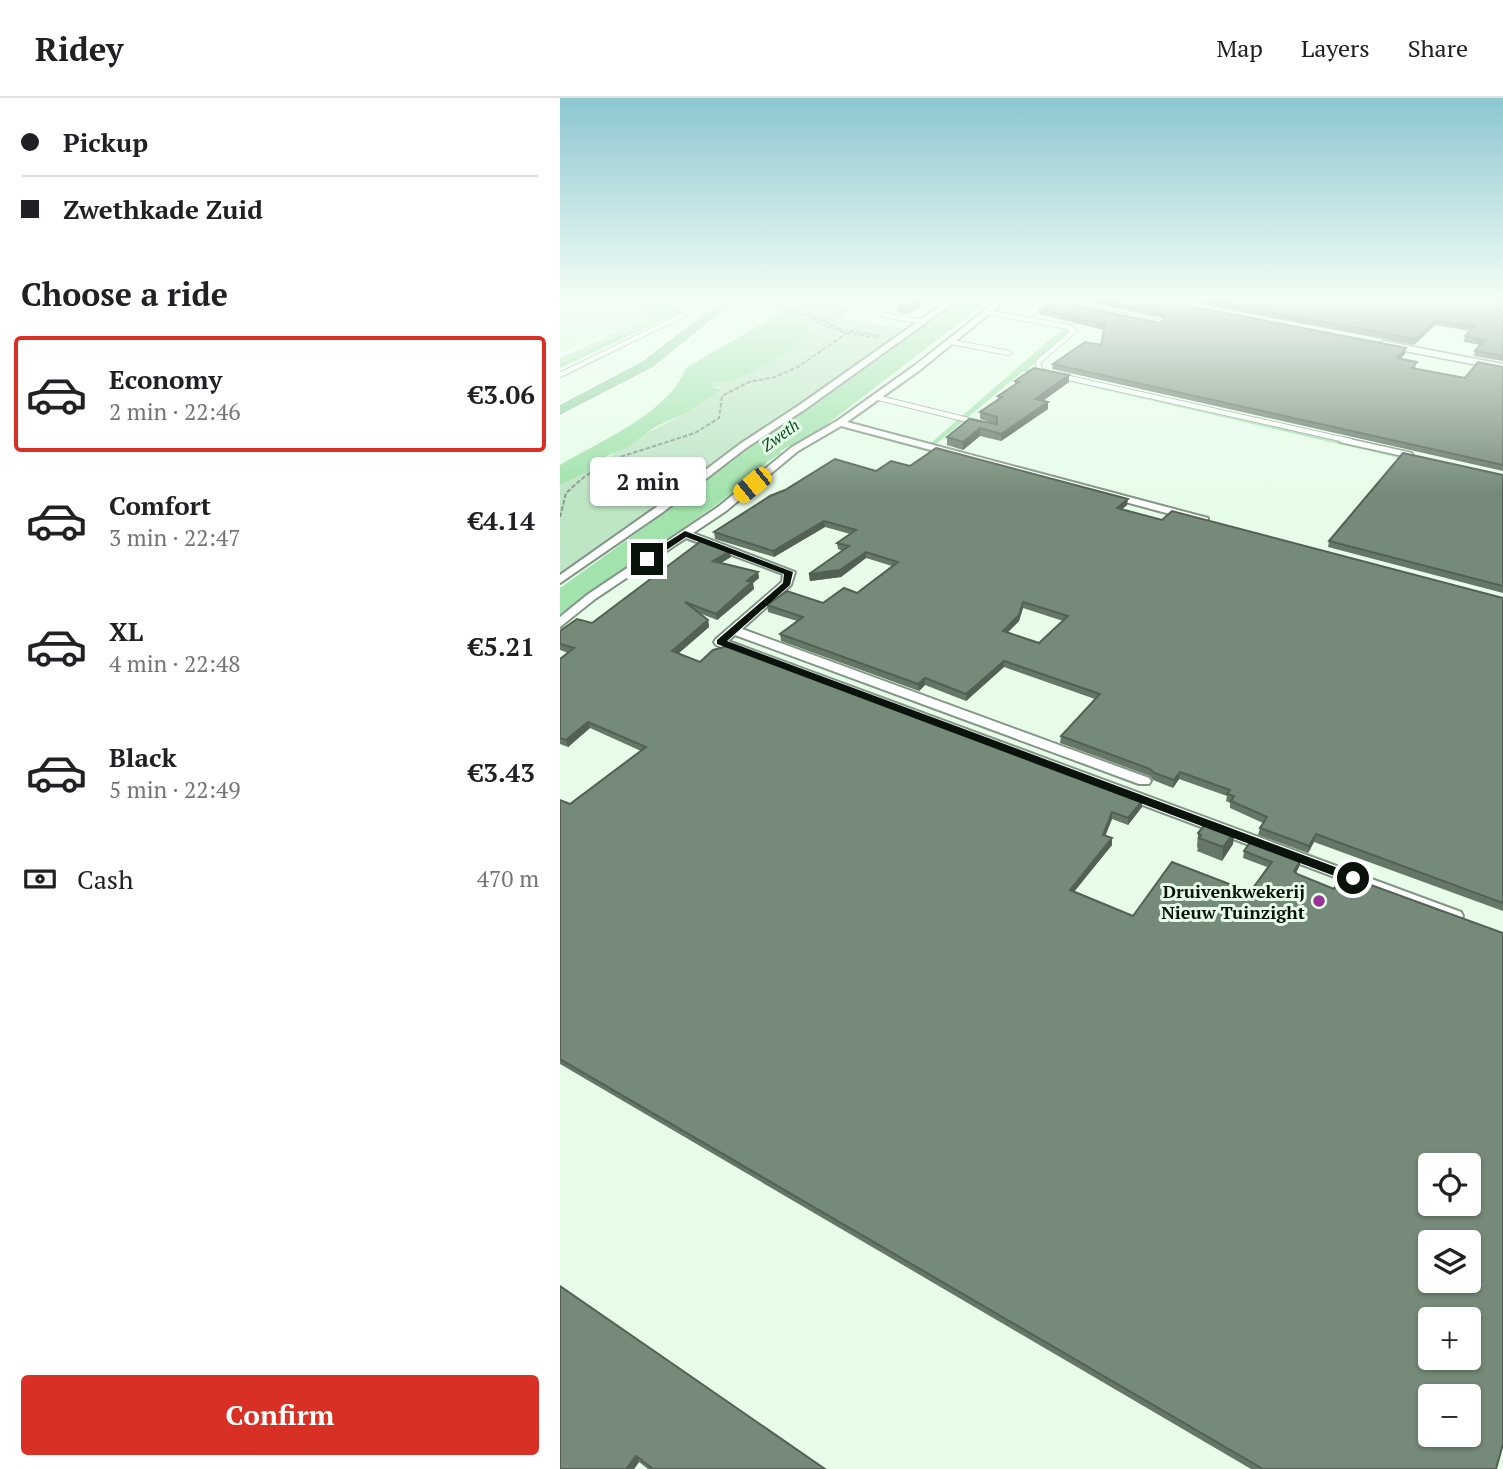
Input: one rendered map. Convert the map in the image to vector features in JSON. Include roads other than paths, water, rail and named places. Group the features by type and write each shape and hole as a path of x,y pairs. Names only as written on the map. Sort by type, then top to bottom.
{"main road":[{"path":"560,399 627,365"},
{"path":"560,411 646,365"}],"street":[{"path":"560,580 743,446 861,365"},
{"path":"560,623 591,597 722,509 795,449 840,422 919,365"},
{"path":"840,422 1213,522"},
{"path":"685,534 789,572 787,583 720,642 1464,919"},
{"path":"733,630 1144,781"}],"lane":[{"path":"560,375 580,365"},
{"path":"1039,365 1040,371 1421,458"},
{"path":"875,397 985,425"}],"water":[{"path":"691,365 766,365 730,382 712,383 713,387 722,389 686,413 655,427 626,448 607,456 599,466 560,485 560,465 613,436 649,412 665,399 686,368"},
{"name":"Zweth","path":"865,365 904,365 817,432 780,451 781,454 731,494 560,618 560,588 666,512 735,457"},
{"path":"1020,365 1032,365 1030,371 1503,479 1503,482 1023,371 936,444 931,443"}],"place":[{"name":"Druivenkwekerij Nieuw Tuinzight","path":"1319,901"}]}
